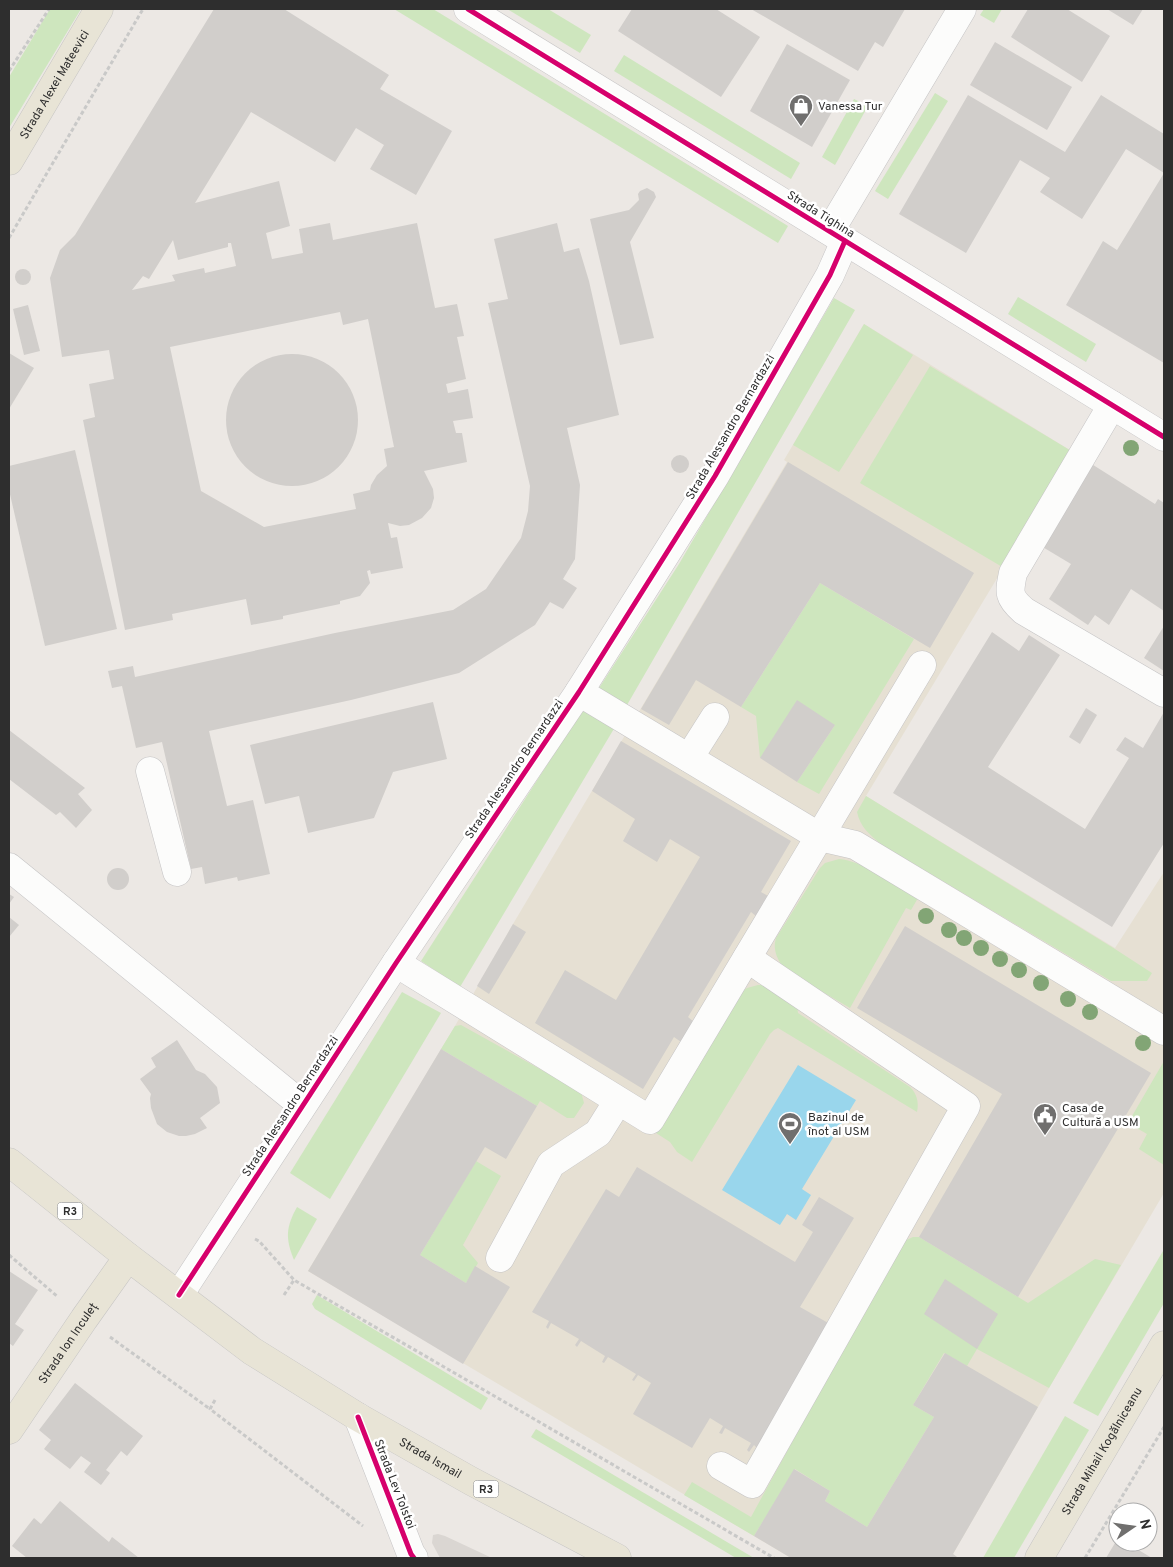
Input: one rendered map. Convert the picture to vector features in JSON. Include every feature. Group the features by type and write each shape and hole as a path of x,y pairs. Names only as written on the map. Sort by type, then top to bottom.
{"main road":[{"name":"Strada Alexei Mateevici","path":"9,161 99,9"},
{"name":"R3","path":"9,1162 128,1258 179,1295"},
{"name":"Strada Ion Inculeț","path":"9,1430 128,1258"},
{"name":"Strada Ismail","path":"179,1295 252,1351 358,1417 471,1481 616,1558"},
{"name":"Strada Mihail Kogălniceanu","path":"1039,1558 1164,1345"}],"street":[{"name":"Strada Tighina","path":"468,9 1164,436"},
{"name":"Strada Alessandro Bernardazzi","path":"179,1295 302,1105 578,692 715,476 830,275 837,236 962,9"},
{"path":"1112,405 1013,573 1010,589 1013,602 1024,610 1164,693"},
{"path":"396,963 650,1120 922,665"},
{"path":"578,692 820,837 855,845 1164,1031"},
{"path":"689,758 715,717"},
{"path":"150,772 176,872"},
{"path":"9,868 302,1105"},
{"path":"721,1466 752,1484 966,1106 747,958"},
{"path":"500,1258 551,1164 598,1133 618,1100"},
{"name":"Strada Lev Tolstoi","path":"358,1417 411,1557"}],"path":[{"path":"9,71 49,9"},
{"path":"9,238 143,9"},
{"path":"226,1221 259,1242 294,1280 774,1558"},
{"path":"9,1255 84,1319 210,1409 367,1530"},
{"path":"284,1295 294,1280"},
{"path":"210,1409 215,1400"},
{"path":"1085,1558 1164,1427"}],"shaded area":[{"path":"864,324 1073,452 866,796 1115,948 1164,872 1164,1193 953,1554 956,1558 791,1558 308,1271 455,1026 513,924 787,462 784,460"},
{"path":"438,1534 492,1558 440,1558 432,1543 433,1535"}],"green space":[{"path":"50,9 81,9 9,128 9,77"},
{"path":"394,9 433,9 788,226 778,243"},
{"path":"507,9 548,9 591,35 580,53"},
{"path":"984,9 1002,9 994,23 980,15"},
{"path":"624,55 800,163 791,179 614,71"},
{"path":"935,93 948,101 888,199 875,191"},
{"path":"854,99 868,106 835,165 822,157"},
{"path":"1018,297 1096,344 1086,362 1008,314"},
{"path":"834,298 855,310 627,705 599,688 679,564"},
{"path":"864,324 913,355 839,472 793,445"},
{"path":"930,366 1073,452 1004,568 860,483"},
{"path":"820,583 914,639 819,794 797,782 835,725 760,758 756,716 741,707"},
{"path":"590,711 615,727 460,987 421,961 581,712"},
{"path":"866,796 1152,973 1147,981 1111,981 882,845 866,830 858,817 857,812"},
{"path":"839,859 848,860 869,869 918,898 911,910 906,908 850,1008 787,971 781,964 775,951 776,938 820,868 825,863"},
{"path":"758,985 764,985 797,1005 798,1013 910,1087 917,1098 917,1112 778,1028 770,1034 692,1162 677,1152 670,1142 656,1133 743,991"},
{"path":"402,992 441,1013 330,1199 290,1173"},
{"path":"461,1025 581,1092 584,1103 574,1118 567,1118 540,1101 537,1106 441,1049 455,1026"},
{"path":"1164,1061 1164,1165 1139,1149 1147,1134 1128,1123"},
{"path":"476,1161 501,1176 463,1245 478,1263 466,1283 420,1255"},
{"path":"297,1207 317,1219 294,1260 289,1245 288,1233"},
{"path":"913,1237 919,1237 1028,1303 1095,1259 1121,1265 1049,1388 977,1349 967,1366 944,1353 913,1405 934,1417 867,1527 825,1501 830,1491 795,1469 754,1536 684,1495 692,1482 751,1517 902,1242"},
{"path":"1163,1251 1164,1303 1098,1416 1073,1403"},
{"path":"317,1295 488,1398 481,1410 315,1309 312,1304"},
{"path":"1065,1416 1089,1430 1014,1558 983,1558"},
{"path":"536,1429 754,1558 736,1558 531,1437"}],"water":[{"name":"Bazinul de înot al USM","path":"798,1065 856,1100 802,1189 811,1195 796,1220 787,1214 780,1225 722,1190"}],"building":[{"path":"214,9 284,9 389,75 380,89 452,131 416,195 370,169 384,145 356,128 335,162 251,112 195,203 279,181 290,226 266,233 272,259 303,253 299,229 330,223 333,240 417,223 435,308 457,304 464,336 457,337 466,379 446,384 448,393 468,389 473,418 453,421 456,433 462,433 467,462 424,471 433,489 434,498 431,508 422,518 409,525 400,526 388,523 391,538 397,537 403,568 371,574 370,570 367,571 370,583 360,596 340,601 340,604 283,616 283,619 251,625 246,599 172,614 173,620 125,630 83,420 95,417 89,384 114,379 109,350 62,357 50,278 60,250 75,235","holes":["173,240 178,260 228,247 228,243 231,243 236,266 205,273 204,268 172,275 175,281 132,290 143,276 149,279","340,312 343,325 368,319 394,447 384,449 387,466 377,475 370,490 353,494 356,509 264,527 201,491 170,347"]},
{"path":"632,9 716,9 760,37 721,97 618,31"},
{"path":"751,9 905,9 883,47 875,42 858,71"},
{"path":"1028,9 1067,9 1110,36 1082,82 1011,37"},
{"path":"1107,9 1143,9 1133,25"},
{"path":"995,42 1072,87 1047,130 970,85"},
{"path":"787,44 850,80 812,147 750,111"},
{"path":"968,95 1065,152 1101,95 1164,134 1164,173 1126,149 1082,219 1040,192 1050,178 1020,160 966,253 899,214"},
{"path":"1164,173 1164,363 1066,305 1103,241 1117,250"},
{"path":"647,188 654,192 656,197 630,242 654,338 620,345 590,219 629,210 639,200 638,194 640,191"},
{"path":"557,223 564,252 579,248 589,281 619,415 567,428 580,485 575,559 563,579 577,588 563,609 550,602 535,625 459,673 351,700 209,731 227,806 253,800 270,874 238,881 237,877 205,884 202,867 191,869 162,742 136,748 122,686 112,688 108,671 133,666 135,677 335,633 453,610 486,589 521,538 528,511 530,486 488,303 508,299 494,239"},
{"path":"23,269 29,271 31,277 29,283 23,285 17,283 15,277 17,271"},
{"path":"28,305 40,351 24,355 13,309"},
{"path":"9,353 34,368 9,409"},
{"path":"292,354 305,355 317,359 339,373 353,395 357,407 357,433 353,445 339,467 317,481 305,485 292,486 279,485 267,481 245,467 231,445 227,433 226,420 227,407 231,395 245,373 267,359 279,355"},
{"path":"75,450 117,629 45,646 9,490 9,466"},
{"path":"680,455 686,458 689,464 686,470 680,473 674,470 671,464 674,458"},
{"path":"788,462 974,573 930,648 820,583 741,707 696,680 669,725 641,709"},
{"path":"1090,463 1155,504 1158,499 1164,503 1164,611 1131,589 1109,625 1095,615 1088,625 1049,599 1071,564 1041,546"},
{"path":"1164,626 1164,671 1144,658"},
{"path":"992,632 1019,651 1029,635 1060,655 988,767 1085,829 1129,758 1116,750 1125,737 1143,748 1164,712 1164,843 1112,927 893,793"},
{"path":"797,700 835,725 797,782 760,758"},
{"path":"433,702 447,759 393,772 374,818 308,833 299,796 265,804 250,745"},
{"path":"1086,708 1097,715 1080,744 1069,737"},
{"path":"9,730 85,788 78,794 92,810 76,828 60,812 56,815 9,779"},
{"path":"621,741 791,841 761,892 768,896 756,916 751,912 688,1017 694,1022 681,1042 674,1037 643,1089 535,1023 565,970 616,1000 700,857 670,839 657,862 623,841 635,819 592,791"},
{"path":"118,868 126,871 129,879 126,887 118,890 110,887 107,879 110,871"},
{"path":"9,894 14,897 9,904"},
{"path":"9,917 19,925 9,937"},
{"path":"513,924 526,932 489,994 477,986"},
{"name":"Casa de Cultură a USM","path":"905,926 1151,1073 1018,1297 919,1237 1002,1094 857,1008"},
{"path":"177,1040 196,1070 205,1074 217,1087 220,1103 200,1118 207,1128 186,1136 167,1132 157,1124 151,1108 151,1094 140,1079 156,1067 151,1058"},
{"path":"441,1049 537,1106 506,1159 485,1147 420,1255 466,1283 475,1266 510,1287 463,1364 308,1271"},
{"path":"637,1167 795,1262 813,1232 802,1225 819,1197 854,1218 800,1307 830,1324 757,1448 754,1445 749,1452 747,1450 751,1443 725,1428 722,1434 719,1433 723,1426 710,1418 692,1448 633,1414 651,1383 638,1375 634,1381 632,1380 636,1374 608,1357 604,1363 602,1362 605,1356 581,1341 577,1347 575,1345 579,1339 551,1323 548,1329 546,1327 549,1321 532,1312 606,1189 619,1197"},
{"path":"9,1271 38,1290 15,1324 24,1330 13,1346 9,1343"},
{"path":"945,1279 998,1314 977,1349 924,1314"},
{"path":"945,1353 1038,1407 953,1554 956,1558 791,1558 754,1536 794,1469 830,1491 825,1501 867,1527 934,1417 913,1405"},
{"path":"75,1383 143,1436 127,1456 121,1451 106,1470 110,1473 101,1485 84,1472 91,1463 81,1456 70,1469 44,1449 51,1440 39,1430"},
{"path":"60,1501 109,1542 112,1537 139,1558 27,1558 12,1546 34,1518 41,1524"},
{"path":"1110,1552 1142,1552 1152,1558 1106,1558"}],"cycle path":[{"path":"468,9 1164,437"},
{"path":"179,1295 396,963 579,692 715,476 830,275 845,241"},
{"path":"358,1417 414,1558"}],"place":[{"name":"Vanessa Tur","path":"801,127"},
{"name":"Casa de Cultură a USM","path":"1045,1136"},
{"name":"Bazinul de înot al USM","path":"790,1145"}]}
